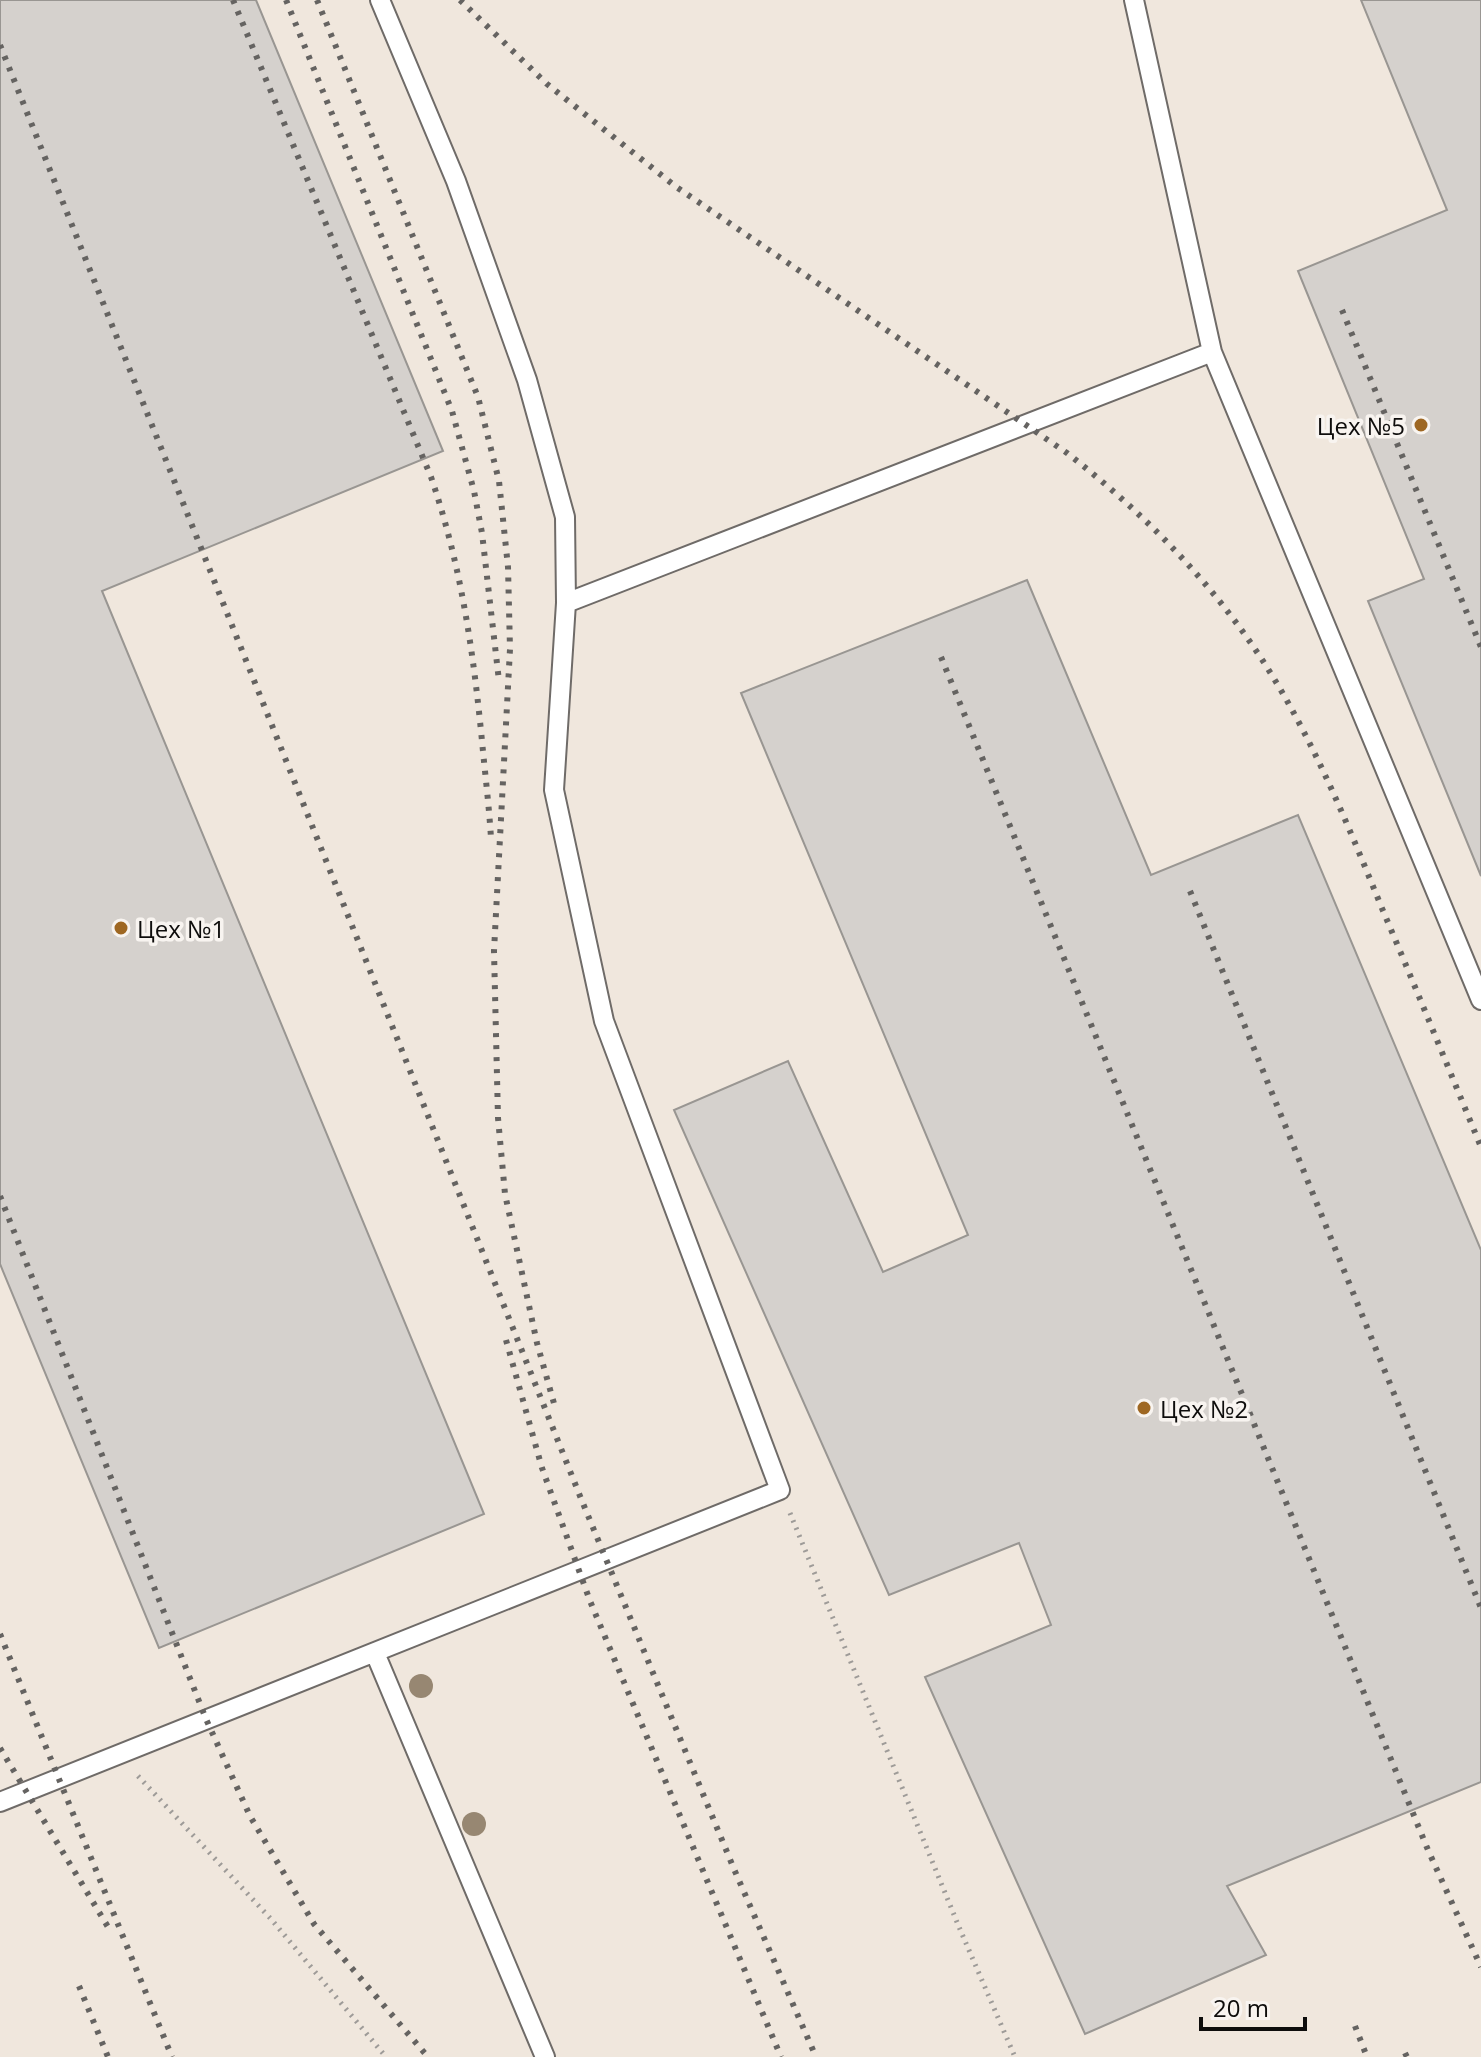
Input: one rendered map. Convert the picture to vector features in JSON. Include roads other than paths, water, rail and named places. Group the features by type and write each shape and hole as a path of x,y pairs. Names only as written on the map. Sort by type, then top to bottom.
{"lane":[{"path":"0,1802 780,1490 604,1021 554,790 566,603 565,517 527,380 456,181 380,0"},
{"path":"1134,0 1212,352 1481,1000"},
{"path":"566,603 1212,352"},
{"path":"375,1653 545,2057"}],"railway":[{"path":"233,0 431,477 458,575 470,640 491,838"},
{"path":"286,0 452,411 482,533 499,681"},
{"path":"317,0 478,397 499,481 508,567 510,649 494,951 498,1118 505,1194 537,1343 555,1407"},
{"path":"460,0 547,84 675,186 1067,453 1146,521 1195,572 1259,655 1311,746 1354,841 1481,1147"},
{"path":"0,45 582,1501 734,1869 816,2057"},
{"path":"1342,310 1481,647"},
{"path":"941,657 1428,1850 1481,1967"},
{"path":"1190,891 1481,1608"},
{"path":"0,1196 206,1719 250,1816 314,1924 428,2057"},
{"path":"506,1340 542,1468 590,1601 781,2057"},
{"path":"0,1634 172,2057"},
{"path":"0,1748 108,1927"},
{"path":"79,1986 108,2057"},
{"path":"1355,2026 1367,2057"},
{"path":"1405,2053 1407,2057"}],"place":[{"name":"Цех №5","path":"1421,425"},
{"name":"Цех №1","path":"121,928"},
{"name":"Цех №2","path":"1144,1408"}]}
